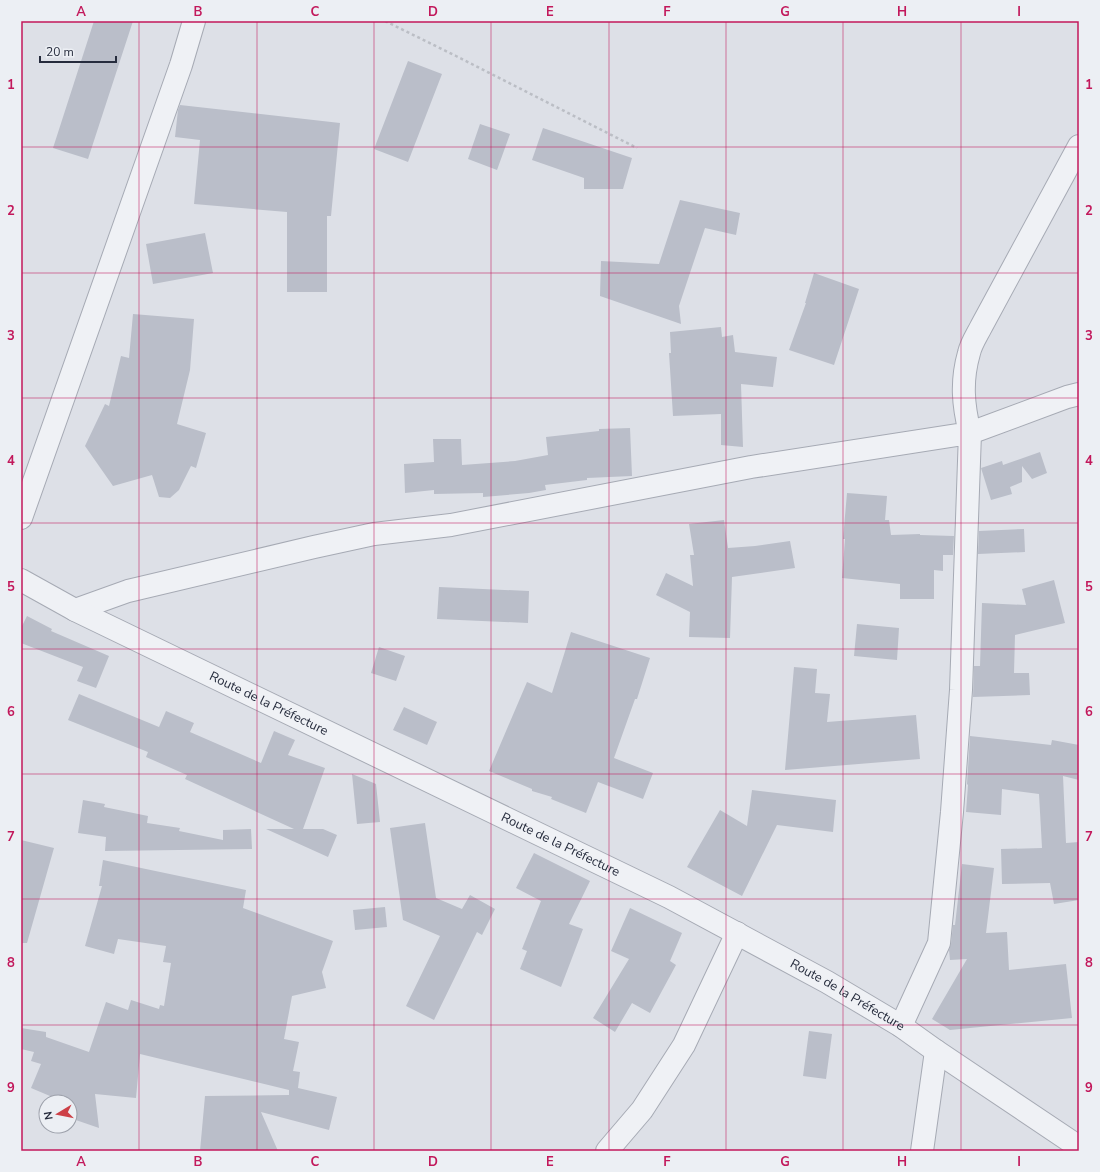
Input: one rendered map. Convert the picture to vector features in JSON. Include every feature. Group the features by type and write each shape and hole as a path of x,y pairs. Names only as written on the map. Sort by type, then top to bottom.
{"street":[{"path":"21,518 181,65 194,21"},
{"path":"902,1026 939,943 952,812 961,690 970,433 965,412 964,379 969,351 980,327 1079,146"},
{"path":"75,610 128,591 374,534 451,525 751,467 970,433 1075,400"},
{"name":"Route de la Préfecture","path":"21,580 75,610 669,897 737,933 827,982 902,1026 936,1051 1079,1147"},
{"path":"606,1151 642,1110 684,1045 737,933"},
{"path":"922,1151 936,1051"}],"path":[{"path":"385,21 637,148"}],"building":[{"path":"94,21 133,21 88,159 53,148"},
{"path":"408,61 442,74 408,162 374,149"},
{"path":"180,105 340,123 331,216 327,216 327,292 287,292 287,212 194,204 200,140 175,137 178,110"},
{"path":"480,124 510,134 497,170 468,159"},
{"path":"543,128 632,158 623,189 584,189 584,178 532,160"},
{"path":"680,200 740,213 736,235 705,228 679,306 681,324 600,296 601,261 659,264"},
{"path":"205,233 213,273 153,284 146,244"},
{"path":"814,273 859,289 834,365 789,350 806,303"},
{"path":"133,314 194,319 190,370 177,424 206,433 196,468 191,466 179,490 170,498 159,497 152,475 113,486 85,446 105,404 109,406 121,356 129,358"},
{"path":"721,327 722,337 733,335 735,352 777,357 773,387 741,384 743,447 721,445 721,414 673,416 669,353 671,353 670,332"},
{"path":"630,428 632,476 587,478 587,480 545,485 546,490 483,497 483,493 434,494 434,490 405,493 404,464 434,462 433,439 461,439 462,465 515,461 548,455 546,437 599,431 599,429"},
{"path":"1040,452 1047,473 1032,479 1022,466 1022,482 1010,487 1012,494 991,500 981,468 1002,461 1003,465"},
{"path":"847,493 887,496 885,520 889,520 891,535 920,534 954,536 953,555 943,555 943,571 934,570 934,599 900,599 900,584 842,578 845,539 843,539"},
{"path":"724,520 728,548 790,541 795,568 732,577 730,638 689,637 690,612 656,595 666,573 693,586 690,555 694,555 689,524"},
{"path":"1024,529 1025,552 978,554 979,531"},
{"path":"1054,580 1065,623 1015,635 1014,673 1029,673 1030,695 973,697 974,666 980,666 982,603 1026,605 1022,589"},
{"path":"439,587 529,591 528,623 437,619"},
{"path":"27,616 52,629 51,631 109,656 96,688 77,681 83,667 21,643 21,628"},
{"path":"857,624 899,628 897,660 854,656"},
{"path":"571,632 650,658 637,699 635,699 614,758 653,773 643,799 598,782 586,813 551,799 552,797 532,791 532,789 489,771 527,682 552,693"},
{"path":"379,647 405,656 396,681 371,673"},
{"path":"794,667 817,669 815,693 830,694 827,722 916,715 920,759 785,770"},
{"path":"79,694 159,727 166,711 194,723 190,732 261,763 274,731 295,740 288,755 325,768 303,829 323,829 337,835 328,857 266,829 294,829 185,779 187,775 146,757 148,752 68,720"},
{"path":"404,707 437,722 427,745 393,730"},
{"path":"970,736 1051,745 1052,740 1079,745 1079,780 1063,776 1066,843 1079,842 1079,900 1054,904 1050,883 1002,884 1001,849 1042,848 1039,794 1002,789 1001,815 966,812"},
{"path":"352,774 376,784 380,822 357,824"},
{"path":"752,790 836,800 833,832 777,825 742,896 687,867 720,810 747,826"},
{"path":"83,800 105,804 104,807 148,816 147,823 180,828 179,831 223,840 223,830 251,829 252,849 105,851 106,837 78,833"},
{"path":"425,823 436,898 462,909 470,895 495,909 482,935 477,932 434,1020 406,1006 440,936 403,920 390,828"},
{"path":"21,840 54,848 27,943 21,943"},
{"path":"534,853 590,881 569,924 583,929 561,987 520,969 527,951 522,949 541,901 516,888"},
{"path":"103,860 246,890 243,908 333,941 322,972 326,988 292,996 284,1039 299,1042 293,1071 300,1072 298,1088 337,1097 329,1130 261,1112 278,1151 200,1151 205,1096 289,1095 289,1090 140,1054 136,1098 95,1094 99,1128 78,1121 78,1094 45,1094 31,1088 41,1064 31,1061 34,1052 21,1049 21,1028 46,1032 46,1037 89,1052 106,1002 128,1010 131,1000 159,1009 160,1005 164,1006 171,963 163,962 166,946 118,939 114,954 85,946 102,886 99,886"},
{"path":"962,864 994,868 986,933 1007,932 1009,970 1066,964 1072,1018 950,1030 932,1019 967,959 950,960 949,950 953,925 955,925"},
{"path":"385,907 387,927 355,930 353,910"},
{"path":"630,908 682,933 670,961 676,965 650,1013 632,1003 615,1032 593,1018 629,959 611,951"},
{"path":"809,1031 832,1034 826,1079 803,1076"}]}
